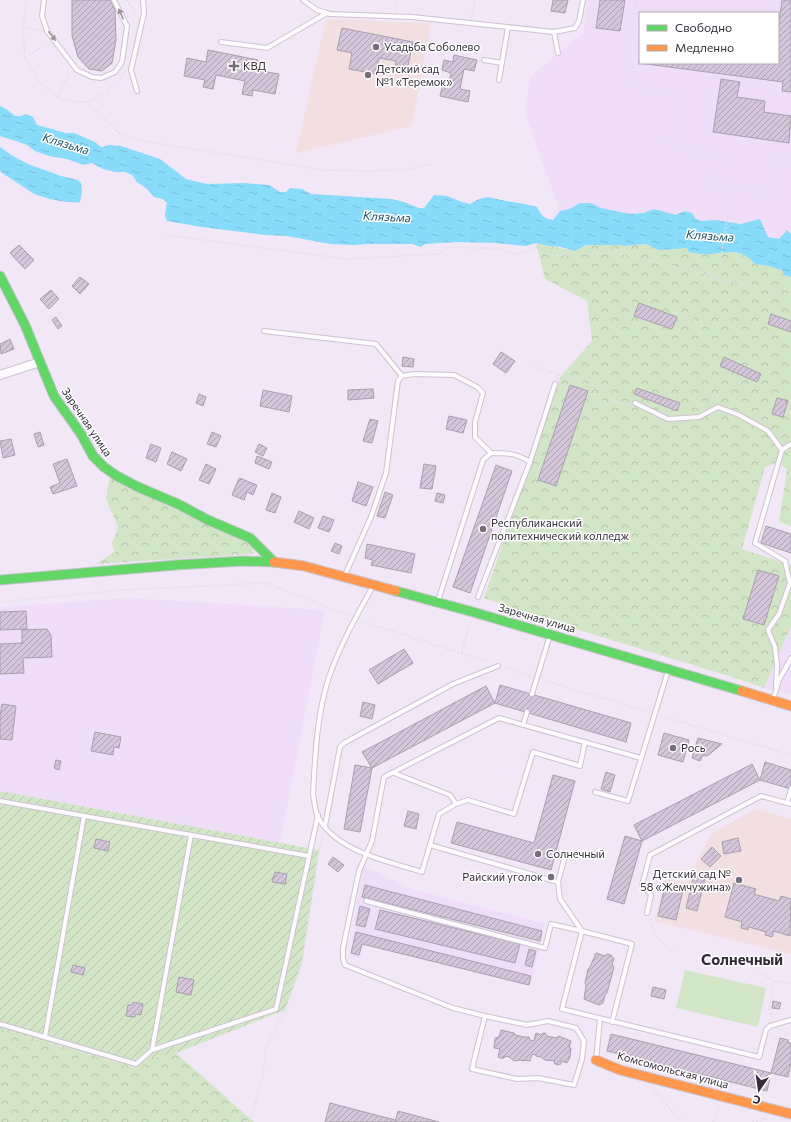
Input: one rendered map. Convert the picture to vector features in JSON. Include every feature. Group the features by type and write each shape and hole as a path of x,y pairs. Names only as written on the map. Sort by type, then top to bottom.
{"street":[{"name":"Заречная улица","path":"0,276 25,325 54,396 81,434 93,456 104,467 117,476 178,504 208,520 250,538 274,562"},
{"path":"0,375 40,362"},
{"name":"Заречная улица","path":"0,580 176,565 243,561 274,562 304,566 374,584 550,634 791,706"},
{"name":"Комсомольская улица","path":"596,1060 620,1070 791,1114"}],"lane":[{"path":"44,0 42,16 48,31 53,38 77,70 92,77 101,78 115,72 122,62 127,26 115,1 120,0"},
{"path":"137,91 131,70 144,14 143,0"},
{"path":"303,0 317,10 327,13 394,15 416,20 470,22 554,32 575,28 579,20 584,0"},
{"path":"221,42 266,48 327,13"},
{"path":"499,80 508,27"},
{"path":"554,32 558,53"},
{"path":"484,60 502,63"},
{"path":"264,331 376,344 402,376"},
{"path":"345,576 371,517 386,473 398,381 402,376 414,374 454,375 477,386 483,393 474,422 475,437 491,453"},
{"path":"478,597 530,462 555,384"},
{"path":"634,403 668,419 700,417 718,407 739,415 768,431 782,450"},
{"path":"773,700 776,687 777,665 775,647 768,630 779,614 790,583 785,561 755,543 782,450 791,444"},
{"path":"438,602 483,460 491,453 505,453 520,455 530,462"},
{"path":"374,584 355,619 332,671 321,710 318,732 313,794 318,815 325,827 341,842 367,854 422,872 439,814 456,804 468,800 514,814 533,752 580,766 585,742"},
{"path":"532,694 550,634"},
{"path":"776,687 791,658"},
{"path":"325,827 340,747 344,743 453,684 498,666"},
{"path":"594,792 628,801 669,669"},
{"path":"523,725 527,712"},
{"path":"485,1016 472,1069 516,1079 538,1078 574,1085 582,1059 584,1041 576,1028 548,1021 527,1025 454,1008 346,965 343,958 343,948 359,871 372,841 384,777 499,718 642,758"},
{"path":"394,773 450,795 456,804"},
{"path":"646,913 651,895 642,885 650,856 761,796 789,804 791,789"},
{"path":"0,801 309,856"},
{"path":"0,1024 136,1064 152,1050 276,1009 318,815"},
{"path":"45,1037 84,816"},
{"path":"152,1050 191,835"},
{"path":"430,845 558,882"},
{"path":"565,856 558,882 560,899 582,931 562,1009 759,1057 766,1030 770,1026 791,1020"},
{"path":"366,901 545,948 551,924 632,944 612,1022"},
{"path":"596,1060 600,1019"}],"path":[{"path":"26,0 23,28 25,58 39,81 57,97 74,102 87,102 120,134 149,142 323,170 372,171 410,169 434,164"},
{"path":"394,15 397,0"},
{"path":"470,22 475,0"},
{"path":"167,235 347,259 439,254 450,247 502,250 517,254 534,249 555,256 610,252 718,276 730,199 714,187 722,156 671,144 681,96 638,84 629,54 636,0"},
{"path":"23,28 48,31"},
{"path":"25,58 53,38"},
{"path":"57,97 74,66"},
{"path":"716,181 773,194 782,160 791,161"},
{"path":"709,273 712,278 791,294"},
{"path":"709,273 684,301 702,337 698,368 718,407"},
{"path":"535,367 598,387 604,421"},
{"path":"555,384 558,374"},
{"path":"601,401 634,403"},
{"path":"0,602 123,590 266,584 355,619"},
{"path":"461,653 472,615"},
{"path":"655,714 791,755"},
{"path":"247,1122 253,1112 263,1075 266,1046 285,1010 302,963 319,850 325,827"},
{"path":"646,913 651,917 650,924 656,936 674,953"},
{"path":"758,972 774,981 791,984"},
{"path":"774,981 769,1008 775,1025"},
{"path":"651,1087 682,1122"},
{"path":"714,1122 723,1096"}],"shaded area":[{"path":"588,0 791,0 791,234 787,230 779,239 768,237 760,219 741,224 701,221 684,211 676,215 654,209 644,213 630,214 601,208 591,203 580,203 569,209 560,211 525,113 530,77 583,33"},
{"name":"Детский сад №1 «Теремок»","path":"326,19 431,23 412,126 296,153"},
{"path":"129,598 325,610 280,843 0,791 0,607"},
{"path":"791,627 791,694 764,688"},
{"name":"Детский сад № 58 «Жемчужина»","path":"756,809 791,819 791,954 654,921 665,879 686,882 711,834"},
{"path":"362,866 409,888 545,924 530,986 363,944 360,958 350,956"}],"green space":[{"path":"536,243 575,251 586,245 625,246 645,244 651,247 687,248 689,252 703,254 735,252 745,255 755,264 782,270 784,275 791,277 791,526 779,522 787,469 777,462 765,467 742,549 791,565 791,627 764,688 540,618 484,598 561,376 592,341 587,301 545,279"},
{"path":"110,477 248,542 254,548 253,554 96,564 115,552 112,544 118,527 106,499"},
{"path":"0,791 319,850 302,963 285,1010 176,1053 152,1058 140,1069 0,1029"},
{"path":"685,970 766,988 758,1027 676,1008"},
{"path":"0,1029 139,1069 152,1058 176,1053 254,1122 0,1122"}],"water":[{"name":"Клязьма","path":"0,106 15,116 25,114 33,117 37,125 66,133 74,133 95,142 101,147 109,145 121,146 160,159 186,179 207,184 243,183 269,185 280,192 286,192 290,188 302,189 311,194 391,199 419,208 424,208 434,195 447,196 470,204 479,199 488,197 537,207 543,216 547,219 553,220 560,211 569,209 580,203 591,203 601,208 630,214 644,213 654,209 676,215 684,211 692,213 695,218 701,221 715,220 741,224 760,219 768,237 779,239 787,230 791,234 791,277 784,275 782,270 755,264 745,255 735,252 703,254 689,252 687,248 659,250 645,244 625,246 586,245 575,251 536,243 526,246 458,242 425,244 421,247 412,244 330,244 287,236 266,235 202,227 167,221 165,215 167,203 163,199 154,197 147,189 137,182 132,175 125,172 115,172 103,169 92,163 83,165 67,159 49,156 35,151 27,145 0,136"},
{"path":"0,147 28,164 61,176 78,180 81,183 82,191 80,202 62,201 35,194 2,173 0,171"}],"building":[{"path":"72,0 110,0 115,10 116,40 112,63 102,71 89,69 78,57 72,36"},
{"path":"553,0 568,0 565,13 551,11"},
{"path":"600,0 625,0 620,31 596,28"},
{"path":"782,0 791,0 791,92 782,91 783,82 647,64 779,64 779,22"},
{"path":"342,28 413,42 407,70 395,67 396,61 379,58 375,74 349,69 352,53 337,50"},
{"path":"208,50 258,60 256,70 279,74 275,94 253,90 252,96 242,94 245,81 216,75 213,89 203,87 205,80 184,76 187,58 206,62"},
{"path":"454,55 477,60 474,71 464,69 460,89 470,91 468,102 440,96 443,84 448,85 451,73 442,70 444,60 453,62"},
{"path":"721,79 740,82 737,97 765,101 764,112 791,116 789,143 713,132"},
{"path":"19,245 34,260 25,269 10,253"},
{"path":"80,277 89,284 80,294 72,286"},
{"path":"51,290 59,299 49,309 40,299"},
{"path":"639,303 677,317 672,329 634,316"},
{"path":"771,314 791,321 791,332 768,324"},
{"path":"56,317 62,326 58,329 52,320"},
{"path":"10,339 14,349 1,354 0,344"},
{"path":"501,352 515,361 506,373 493,364"},
{"path":"403,357 414,359 413,367 402,366"},
{"path":"724,357 761,374 757,382 720,366"},
{"path":"570,385 588,391 556,486 538,480"},
{"path":"637,388 680,403 677,411 634,394"},
{"path":"373,389 374,398 348,400 348,390"},
{"path":"263,390 292,396 289,412 260,406"},
{"path":"199,394 206,397 203,406 196,403"},
{"path":"777,398 788,401 783,417 772,414"},
{"path":"449,416 467,420 463,433 446,429"},
{"path":"370,419 378,421 372,443 363,441"},
{"path":"40,432 44,445 38,447 34,434"},
{"path":"212,432 221,436 216,447 207,444"},
{"path":"11,439 15,455 3,458 0,441"},
{"path":"151,444 161,448 156,462 146,458"},
{"path":"259,444 267,448 263,456 255,452"},
{"path":"172,452 187,459 181,471 167,464"},
{"path":"257,456 272,462 269,469 255,463"},
{"path":"67,459 77,486 53,494 50,487 60,483 53,464"},
{"path":"206,464 216,469 209,484 199,480"},
{"path":"424,464 436,466 432,489 420,488"},
{"name":"Республиканский политехнический колледж","path":"496,465 512,471 470,593 453,587"},
{"path":"239,478 257,485 253,495 247,492 244,500 232,495"},
{"path":"358,482 373,487 366,506 352,501"},
{"path":"385,492 393,495 385,518 377,516"},
{"path":"272,493 281,497 275,513 266,510"},
{"path":"437,493 445,495 443,503 435,501"},
{"path":"299,511 314,518 309,529 294,522"},
{"path":"323,516 334,520 329,532 318,528"},
{"path":"766,526 791,534 791,553 761,543"},
{"path":"335,543 342,546 339,554 331,551"},
{"path":"367,544 415,554 411,573 371,565 373,560 365,558"},
{"path":"758,570 779,576 764,625 743,619"},
{"path":"26,611 27,629 0,630 0,612"},
{"path":"47,629 51,635 52,657 23,658 24,673 0,674 0,644 22,643 22,630"},
{"path":"404,649 413,663 378,684 369,670"},
{"path":"500,685 631,723 626,742 495,703"},
{"path":"486,686 495,703 372,768 362,752"},
{"path":"363,702 375,705 372,719 360,716"},
{"path":"2,704 16,706 12,740 0,739 0,716"},
{"path":"95,732 121,737 119,748 114,747 113,755 91,751"},
{"name":"Рось","path":"664,733 689,740 683,762 658,755"},
{"path":"698,738 722,744 707,756 703,755 700,761 692,758"},
{"path":"56,760 61,761 59,770 54,768"},
{"path":"765,762 791,770 791,789 760,780"},
{"path":"752,764 760,780 642,841 634,825"},
{"path":"355,765 372,768 360,832 344,829"},
{"path":"606,772 615,775 610,792 601,789"},
{"path":"553,775 575,781 551,870 451,843 457,822 534,843"},
{"path":"408,811 419,814 416,829 404,826"},
{"path":"625,836 642,841 624,904 607,899"},
{"path":"738,838 741,851 724,854 722,842"},
{"path":"96,839 110,842 108,851 94,848"},
{"path":"712,847 721,856 710,867 701,859"},
{"path":"333,857 344,865 338,872 328,864"},
{"path":"275,872 287,874 285,884 272,882"},
{"path":"694,875 705,879 697,911 686,908"},
{"path":"666,882 684,886 676,920 658,916"},
{"path":"734,883 756,889 754,894 779,901 781,896 791,899 790,936 774,931 772,937 765,935 766,932 749,927 748,930 741,928 742,922 725,917"},
{"path":"365,885 542,931 540,941 362,897"},
{"path":"360,906 370,909 365,927 356,925"},
{"path":"380,910 520,944 515,963 375,929"},
{"path":"356,932 531,976 529,985 362,944 359,955 351,953"},
{"path":"529,949 536,951 532,967 525,965"},
{"path":"596,953 605,956 607,954 611,955 614,959 612,964 614,967 607,993 603,1003 599,1005 584,999 588,969"},
{"path":"73,965 85,968 83,975 71,972"},
{"path":"179,977 194,980 191,995 176,992"},
{"path":"653,987 666,990 664,999 651,996"},
{"path":"773,1001 781,1003 779,1009 772,1008"},
{"path":"133,1002 143,1004 141,1015 135,1014 135,1017 126,1016 128,1005 132,1005"},
{"path":"501,1030 514,1033 515,1035 529,1037 530,1040 534,1041 536,1033 541,1035 545,1033 547,1036 556,1038 559,1036 571,1041 569,1048 571,1048 570,1057 567,1063 561,1061 561,1064 557,1065 554,1063 555,1061 545,1060 532,1054 530,1061 514,1061 505,1056 504,1058 500,1058 498,1057 500,1049 494,1048 495,1038 499,1037"},
{"path":"611,1034 771,1073 767,1091 607,1051"},
{"path":"780,1038 788,1040 788,1043 791,1043 791,1063 788,1077 771,1073"},
{"path":"330,1103 395,1120 395,1122 325,1122"},
{"path":"398,1111 439,1122 395,1122"}],"traffic: fast":[{"path":"0,276 25,325 54,396 81,434 93,456 104,467 117,476 138,487 250,538 274,562"},
{"path":"0,580 176,565 243,561 274,562"},
{"path":"396,591 473,612 742,691"}],"traffic: slow":[{"path":"274,562 304,566 396,591"},
{"path":"742,691 791,706"},
{"path":"596,1060 620,1070 791,1114"}],"place":[{"name":"Усадьба Соболево","path":"376,47"},
{"name":"КВД","path":"234,66"},
{"name":"Детский сад №1 «Теремок»","path":"368,75"},
{"name":"Республиканский политехнический колледж","path":"483,529"},
{"name":"Рось","path":"673,748"},
{"name":"Солнечный","path":"538,854"},
{"name":"Райский уголок","path":"551,877"},
{"name":"Детский сад № 58 «Жемчужина»","path":"739,880"}],"district":[{"name":"Солнечный","path":"742,960"}]}
